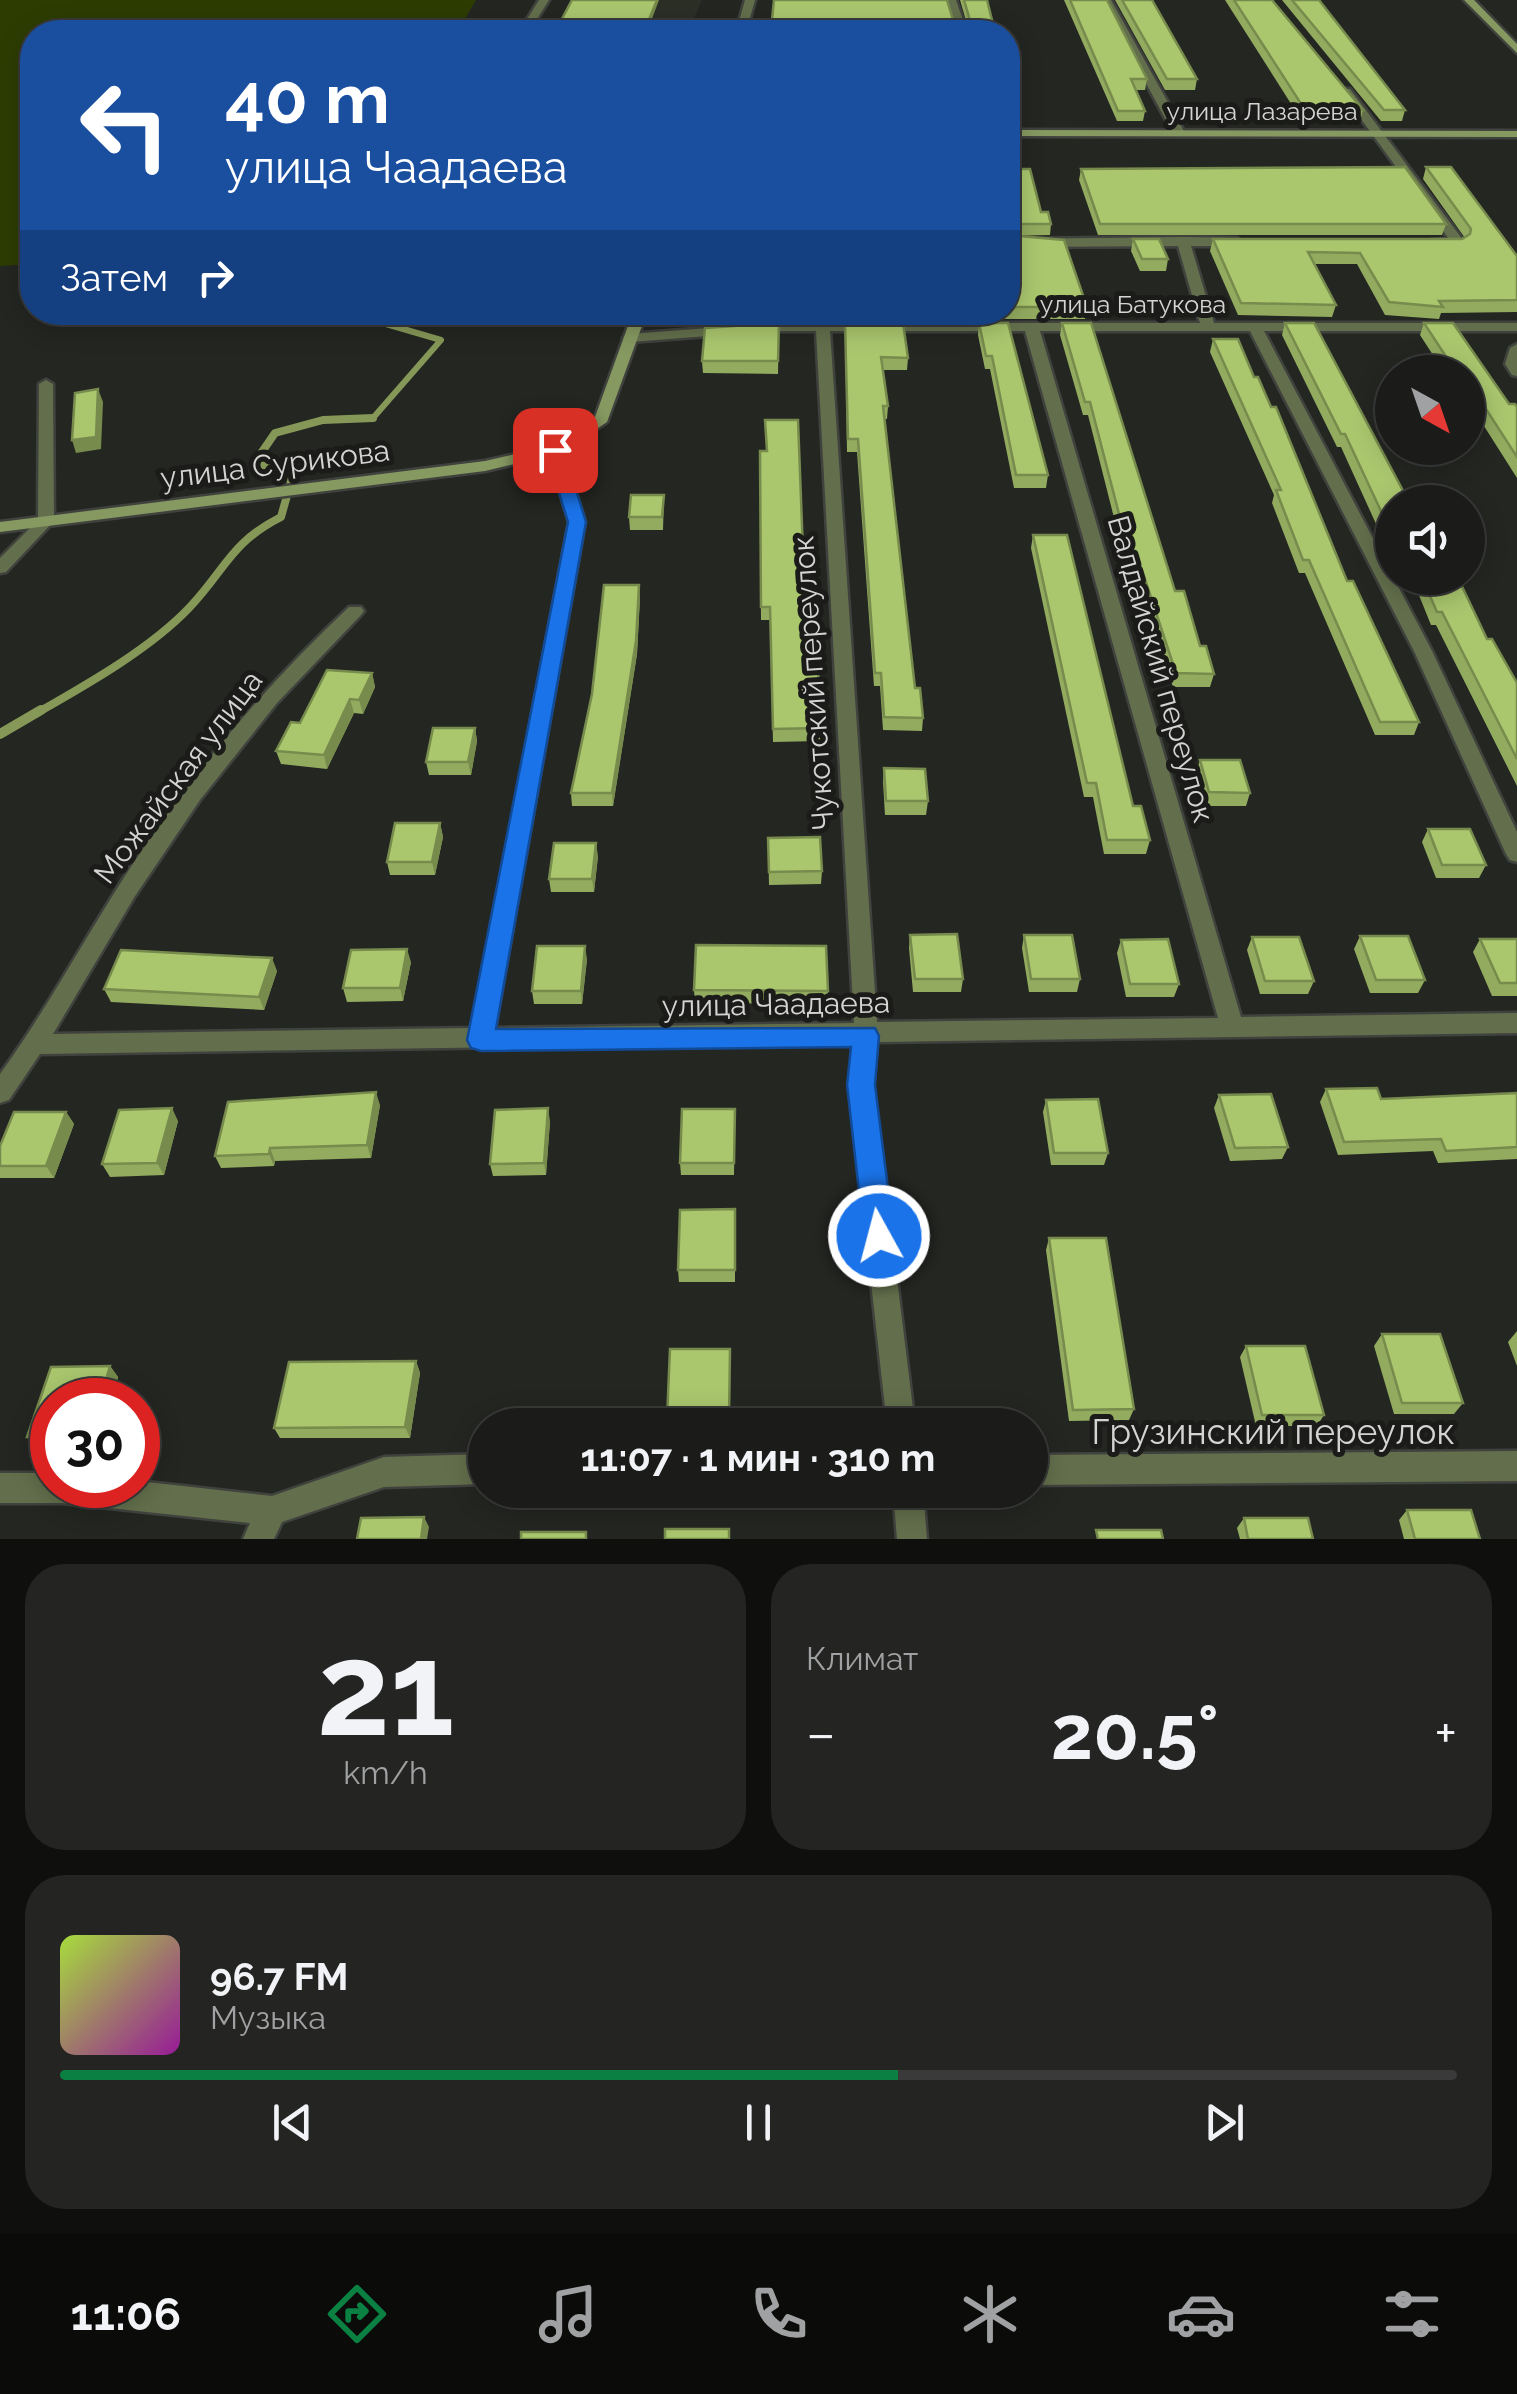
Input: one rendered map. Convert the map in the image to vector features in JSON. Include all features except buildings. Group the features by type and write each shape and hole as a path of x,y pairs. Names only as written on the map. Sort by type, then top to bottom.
{"main road":[{"path":"1469,0 1517,50"},
{"name":"улица Лазарева","path":"1020,132 1517,134"},
{"name":"улица Сурикова","path":"0,527 485,466 555,450 602,420 635,325"}],"street":[{"path":"1106,0 1179,133"},
{"path":"1332,74 1458,244 1418,243"},
{"path":"1183,242 1208,326"},
{"path":"1020,243 1262,242"},
{"name":"улица Батукова","path":"630,338 823,326 1517,327"},
{"name":"Чукотский переулок","path":"823,326 866,1036 861,1085 899,1408"},
{"name":"Валдайский переулок","path":"1032,326 1233,1029"},
{"path":"1254,326 1423,651 1517,854"},
{"path":"1517,348 1512,364 1517,372"},
{"path":"0,568 46,521 46,384"},
{"path":"481,1040 577,522 555,450"},
{"name":"Можайская улица","path":"0,1093 36,1044 146,862 242,733 315,648 355,611"},
{"name":"улица Чаадаева","path":"36,1044 866,1036 1517,1024"},
{"name":"Грузинский переулок","path":"1048,1470 1517,1466"},
{"path":"0,1488 62,1488 272,1511 384,1472 468,1470"},
{"path":"909,1508 912,1539"},
{"path":"258,1539 272,1511"}],"shaded area":[{"path":"571,0 702,0 693,20 560,20"}],"green space":[{"path":"0,0 476,0 464,20 20,20 20,265 0,266"}],"waterway":[{"path":"373,418 441,340 389,325"},
{"path":"37,713 156,638 189,608 239,547 281,517 295,467 253,465 275,433 323,420 373,418"},
{"path":"321,420 373,418"},
{"path":"0,734 41,710"}],"route":[{"path":"555,450 577,522 481,1040 866,1036 861,1085 879,1236"}]}
